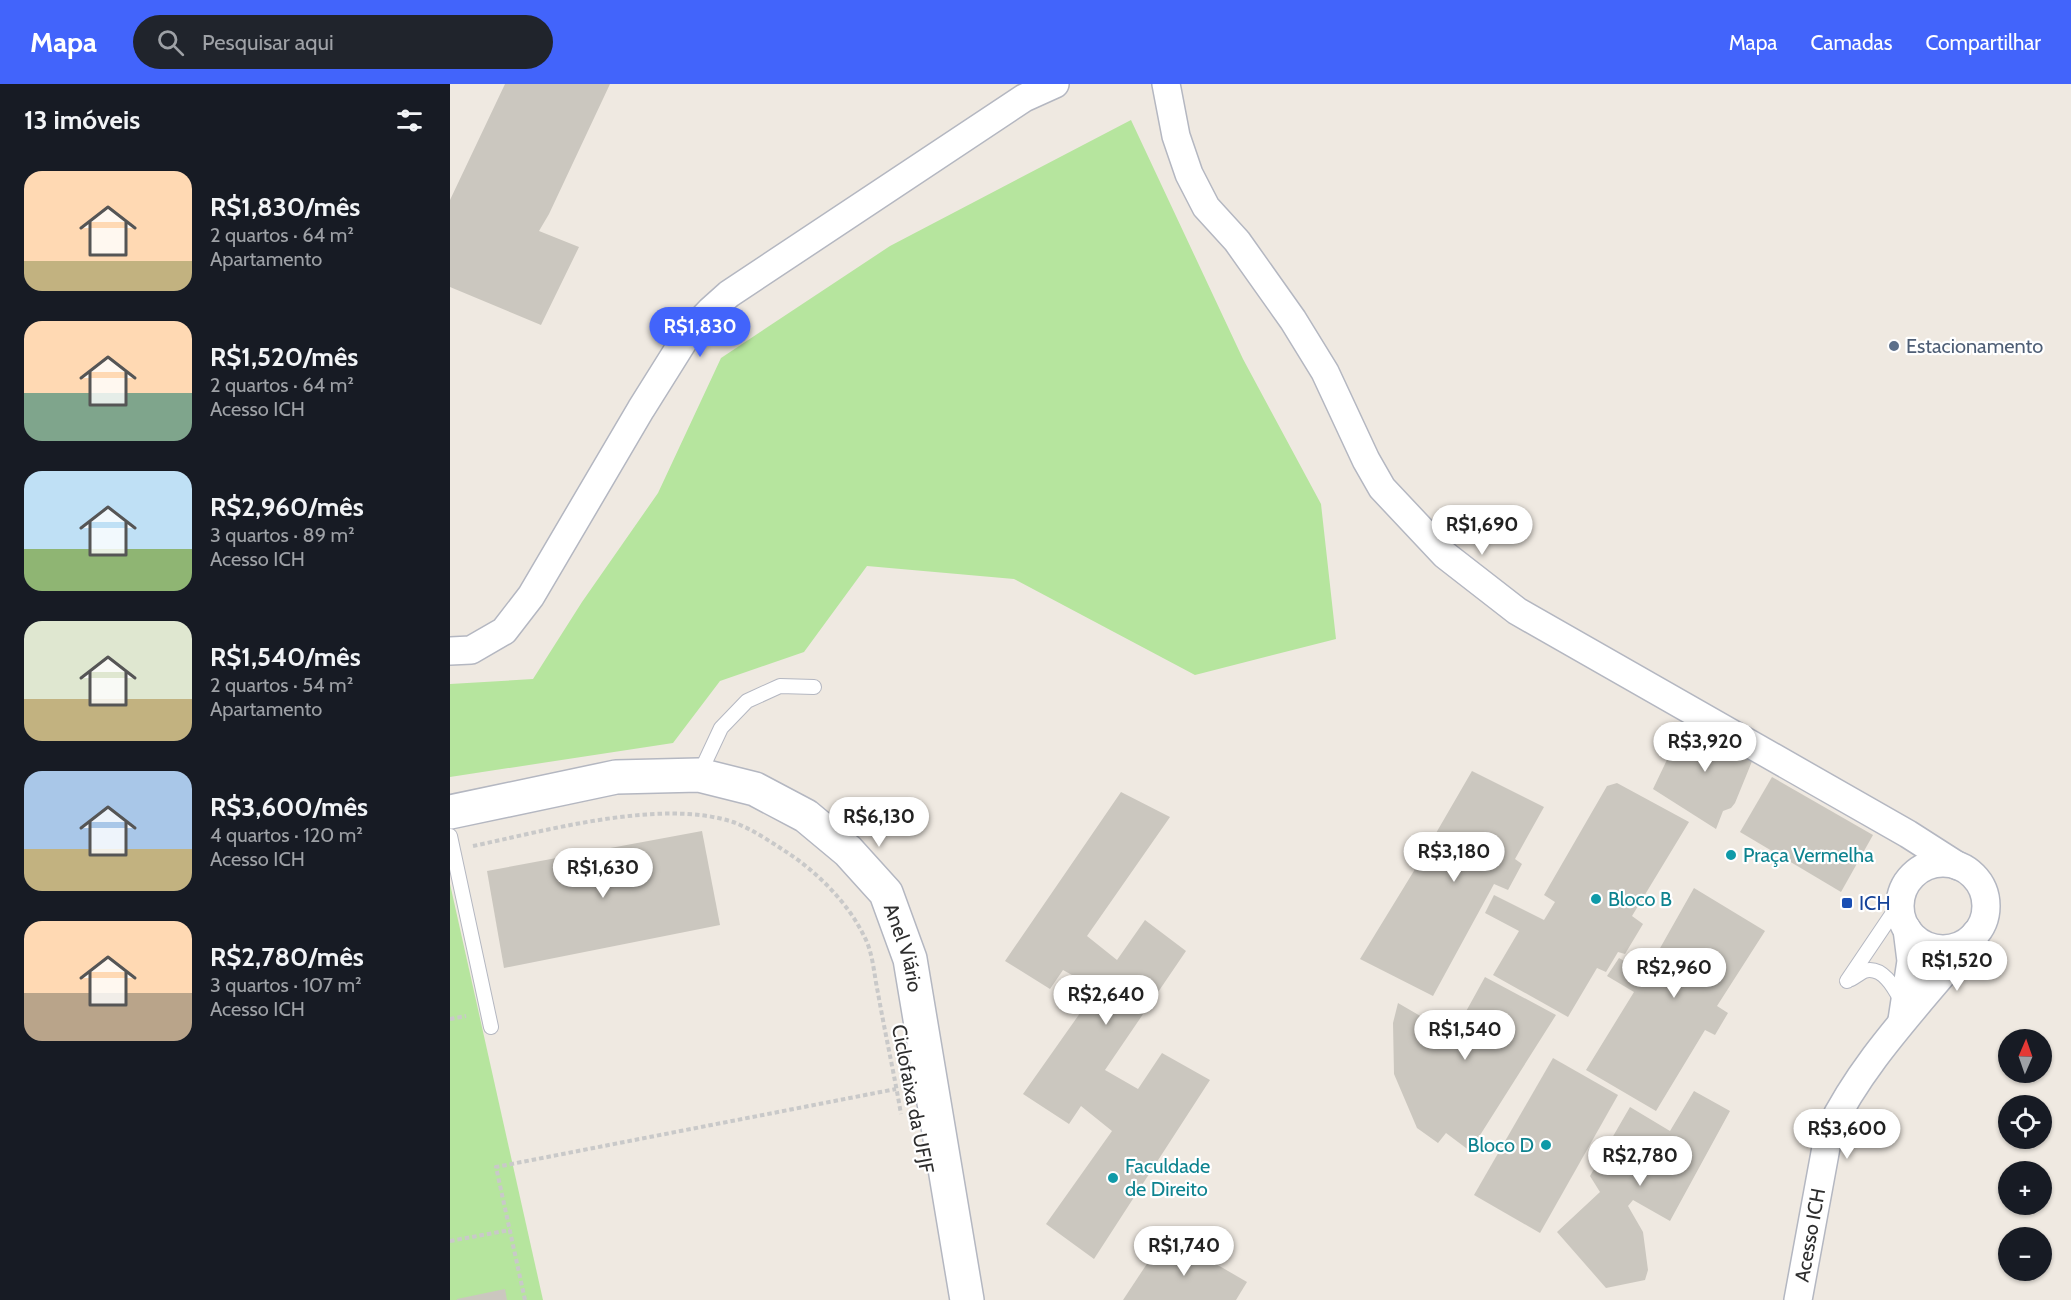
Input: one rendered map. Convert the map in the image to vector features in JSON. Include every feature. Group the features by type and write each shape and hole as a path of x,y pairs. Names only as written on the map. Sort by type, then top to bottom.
{"main road":[{"name":"Anel Viário","path":"450,813 616,777 699,775 755,789 806,816 848,851 886,893 910,959 967,1300"}],"street":[{"path":"450,651 471,650 504,631 531,596 688,334 710,311 729,294 1030,91 1055,84"},
{"path":"1166,84 1176,136 1189,174 1206,207 1236,241 1298,329 1325,372 1365,460 1382,488 1445,555 1517,612 1897,828 1958,866 1974,878 1984,895 1986,908 1983,921 1976,933 1966,942 1954,947 1940,949 1927,946 1907,929 1901,917 1899,904 1905,885 1919,870 1931,865 1945,863 1958,866"},
{"path":"1903,1014 1911,962 1907,929"},
{"name":"Acesso ICH","path":"1798,1300 1830,1131 1849,1094 1903,1014 1953,963 1976,933"}],"lane":[{"path":"699,775 721,728 747,701 780,686 814,687"},
{"path":"452,843 491,1027"},
{"path":"1899,904 1847,981 1865,971 1875,972 1893,985 1903,1014"}],"path":[{"name":"Ciclofaixa da UFJF","path":"452,843 633,815 689,815 733,822 772,843 800,861 827,885 865,937 903,1124"},
{"path":"525,1300 496,1167 897,1089"},
{"path":"450,1241 510,1230"}],"green space":[{"path":"1131,120 1243,359 1321,504 1336,639 1195,675 1014,579 867,566 804,652 720,681 673,743 450,777 450,684 533,679 582,602 658,493 721,358 890,246"},
{"path":"450,884 543,1300 450,1300"}],"building":[{"path":"505,84 610,84 539,231 579,247 541,325 450,287 450,200"},
{"path":"1695,719 1755,754 1735,803 1731,808 1723,811 1716,829 1653,789 1676,741"},
{"path":"1472,771 1544,807 1515,859 1522,864 1508,890 1494,884 1433,996 1360,959 1420,861 1426,865 1438,843 1432,840"},
{"path":"1772,777 1873,835 1841,892 1740,832"},
{"name":"Bloco B","path":"1617,783 1689,822 1632,916 1643,924 1625,954 1618,952 1606,972 1597,968 1568,1017 1493,975 1519,931 1485,913 1494,895 1544,920 1555,902 1544,895 1607,786"},
{"path":"1121,792 1170,817 1087,936 1117,960 1145,920 1186,951 1105,1070 1138,1089 1162,1053 1210,1080 1094,1259 1046,1224 1112,1131 1081,1106 1069,1124 1023,1094 1097,989 1063,970 1050,989 1005,961"},
{"path":"702,831 720,925 504,968 487,871"},
{"path":"1694,888 1765,931 1717,1006 1728,1013 1715,1035 1705,1030 1656,1111 1586,1070 1634,992 1607,976 1619,958 1646,973"},
{"path":"1485,977 1556,1015 1470,1151 1446,1133 1438,1143 1417,1128 1394,1074 1393,1023 1398,1003 1453,1035"},
{"name":"Bloco D","path":"1553,1058 1618,1095 1540,1233 1474,1195"},
{"path":"1694,1091 1730,1111 1670,1221 1633,1200 1628,1206 1643,1232 1648,1270 1645,1280 1606,1288 1557,1232 1600,1192 1590,1176 1630,1107 1670,1131"},
{"path":"1166,1235 1247,1282 1236,1300 1123,1300"},
{"path":"505,1289 507,1300 457,1300 457,1299"}],"place":[{"name":"Estacionamento","path":"1894,346"},
{"name":"Praça Vermelha","path":"1731,855"},
{"name":"Bloco B","path":"1596,899"},
{"name":"ICH","path":"1847,903"},
{"name":"Bloco D","path":"1546,1145"},
{"name":"Faculdade de Direito","path":"1113,1178"}]}
